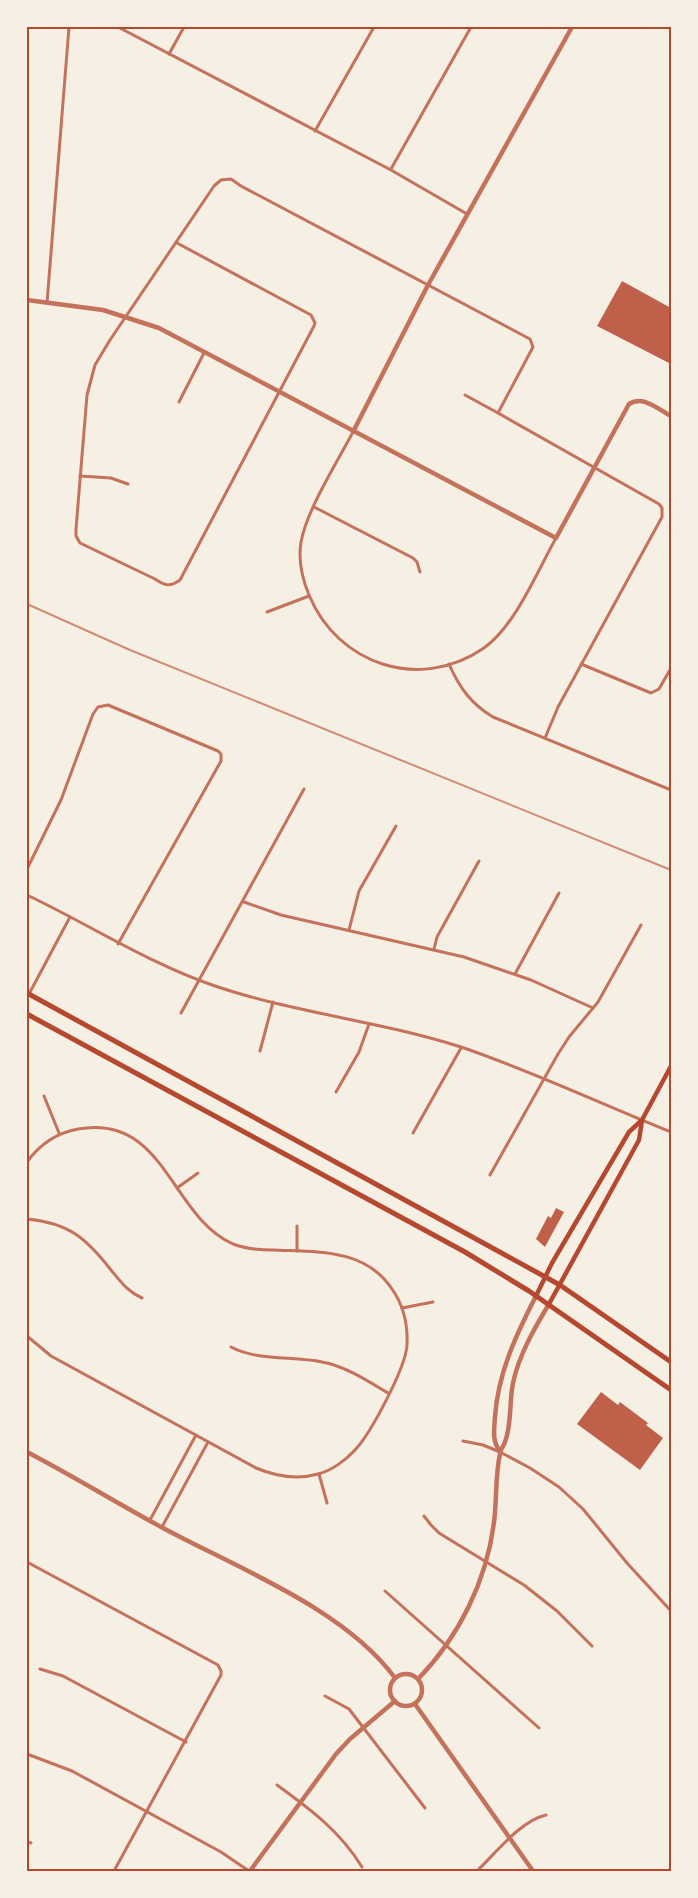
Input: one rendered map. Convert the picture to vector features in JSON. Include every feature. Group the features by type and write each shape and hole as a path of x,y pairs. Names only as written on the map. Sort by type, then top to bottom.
{"main road":[{"path":"28,993 560,1285 671,1362"},
{"path":"27,1014 455,1246 549,1304 671,1390"},
{"path":"549,1304 639,1140 642,1120 671,1066"},
{"path":"536,1296 629,1131 642,1120"}],"street":[{"path":"47,303 69,27"},
{"path":"118,27 391,170 467,214"},
{"path":"169,54 184,27"},
{"path":"315,131 374,27"},
{"path":"391,170 471,27"},
{"path":"572,27 428,285 307,521 300,552 301,570 315,610 332,633 349,647 370,660 391,667 413,670 434,668 474,654 500,633 513,615 625,410 632,402 643,400 671,416"},
{"path":"177,243 311,315 314,318 314,326 180,580 172,585 164,585 80,543 76,536 80,476 87,395 92,376 101,355 126,317 214,186 225,178 231,178 252,192 528,337 534,344 498,413"},
{"path":"27,300 103,310 159,328 556,538"},
{"path":"179,402 205,351"},
{"path":"465,395 659,504 663,512 663,517 558,707 545,738"},
{"path":"80,476 111,478 128,484"},
{"path":"314,507 413,558 420,572"},
{"path":"267,612 309,596"},
{"path":"448,664 461,688 478,707 493,717 671,790"},
{"path":"581,664 649,693 656,692 671,668"},
{"path":"27,869 60,800 93,714 98,707 108,705 218,751 221,759 219,764 118,944"},
{"path":"181,1013 304,789"},
{"path":"349,930 361,886 396,826"},
{"path":"434,949 437,937 478,861"},
{"path":"515,974 559,893"},
{"path":"27,895 118,944 199,980 273,1002 461,1048 671,1132"},
{"path":"244,902 281,915 434,949 515,974 593,1008"},
{"path":"28,993 70,917"},
{"path":"490,1175 569,1037 593,1008 641,925"},
{"path":"260,1051 273,1002"},
{"path":"336,1092 359,1052 369,1024"},
{"path":"413,1133 461,1048"},
{"path":"44,1096 59,1133"},
{"path":"27,1162 41,1146 59,1133 95,1127 126,1134 140,1142 155,1156 204,1223 227,1241 253,1249 344,1255 365,1264 386,1280 402,1308 406,1317 407,1345 405,1358 388,1393 356,1449 336,1465 319,1474 291,1477 267,1472 208,1442 51,1356 27,1336"},
{"path":"177,1188 198,1173"},
{"path":"27,1219 52,1222 76,1233 97,1252 123,1285 142,1298"},
{"path":"297,1226 297,1251"},
{"path":"500,1452 494,1442 496,1395 516,1335 536,1296"},
{"path":"402,1308 433,1302"},
{"path":"418,1679 447,1646 471,1602 486,1562 494,1523 500,1452 506,1442 513,1383 529,1339 549,1304"},
{"path":"231,1347 245,1353 328,1363 351,1372 388,1393"},
{"path":"150,1520 196,1435"},
{"path":"464,1441 500,1452 545,1478 572,1498 671,1611"},
{"path":"162,1527 208,1442"},
{"path":"27,1452 316,1610 355,1637 395,1678"},
{"path":"319,1474 327,1503"},
{"path":"424,1516 439,1533 541,1598 592,1646"},
{"path":"27,1562 218,1665 221,1671 186,1742 114,1871"},
{"path":"385,1591 539,1728"},
{"path":"40,1669 63,1676 186,1742"},
{"path":"405,1674 418,1679 423,1689 415,1704 404,1706 395,1701 390,1687 395,1678 405,1674"},
{"path":"325,1696 349,1709 425,1808"},
{"path":"27,1754 72,1771 221,1852 249,1871 336,1754 395,1701"},
{"path":"415,1704 533,1871"},
{"path":"277,1785 334,1830 362,1867"},
{"path":"477,1871 530,1821 546,1815"}],"building":[{"path":"622,281 671,308 671,364 597,326"},
{"path":"556,1208 564,1212 545,1247 536,1239 548,1216 551,1218"},
{"path":"601,1392 618,1405 620,1402 648,1423 646,1425 663,1438 640,1470 577,1424"}],"railway":[{"path":"27,604 130,650 671,870"}]}
